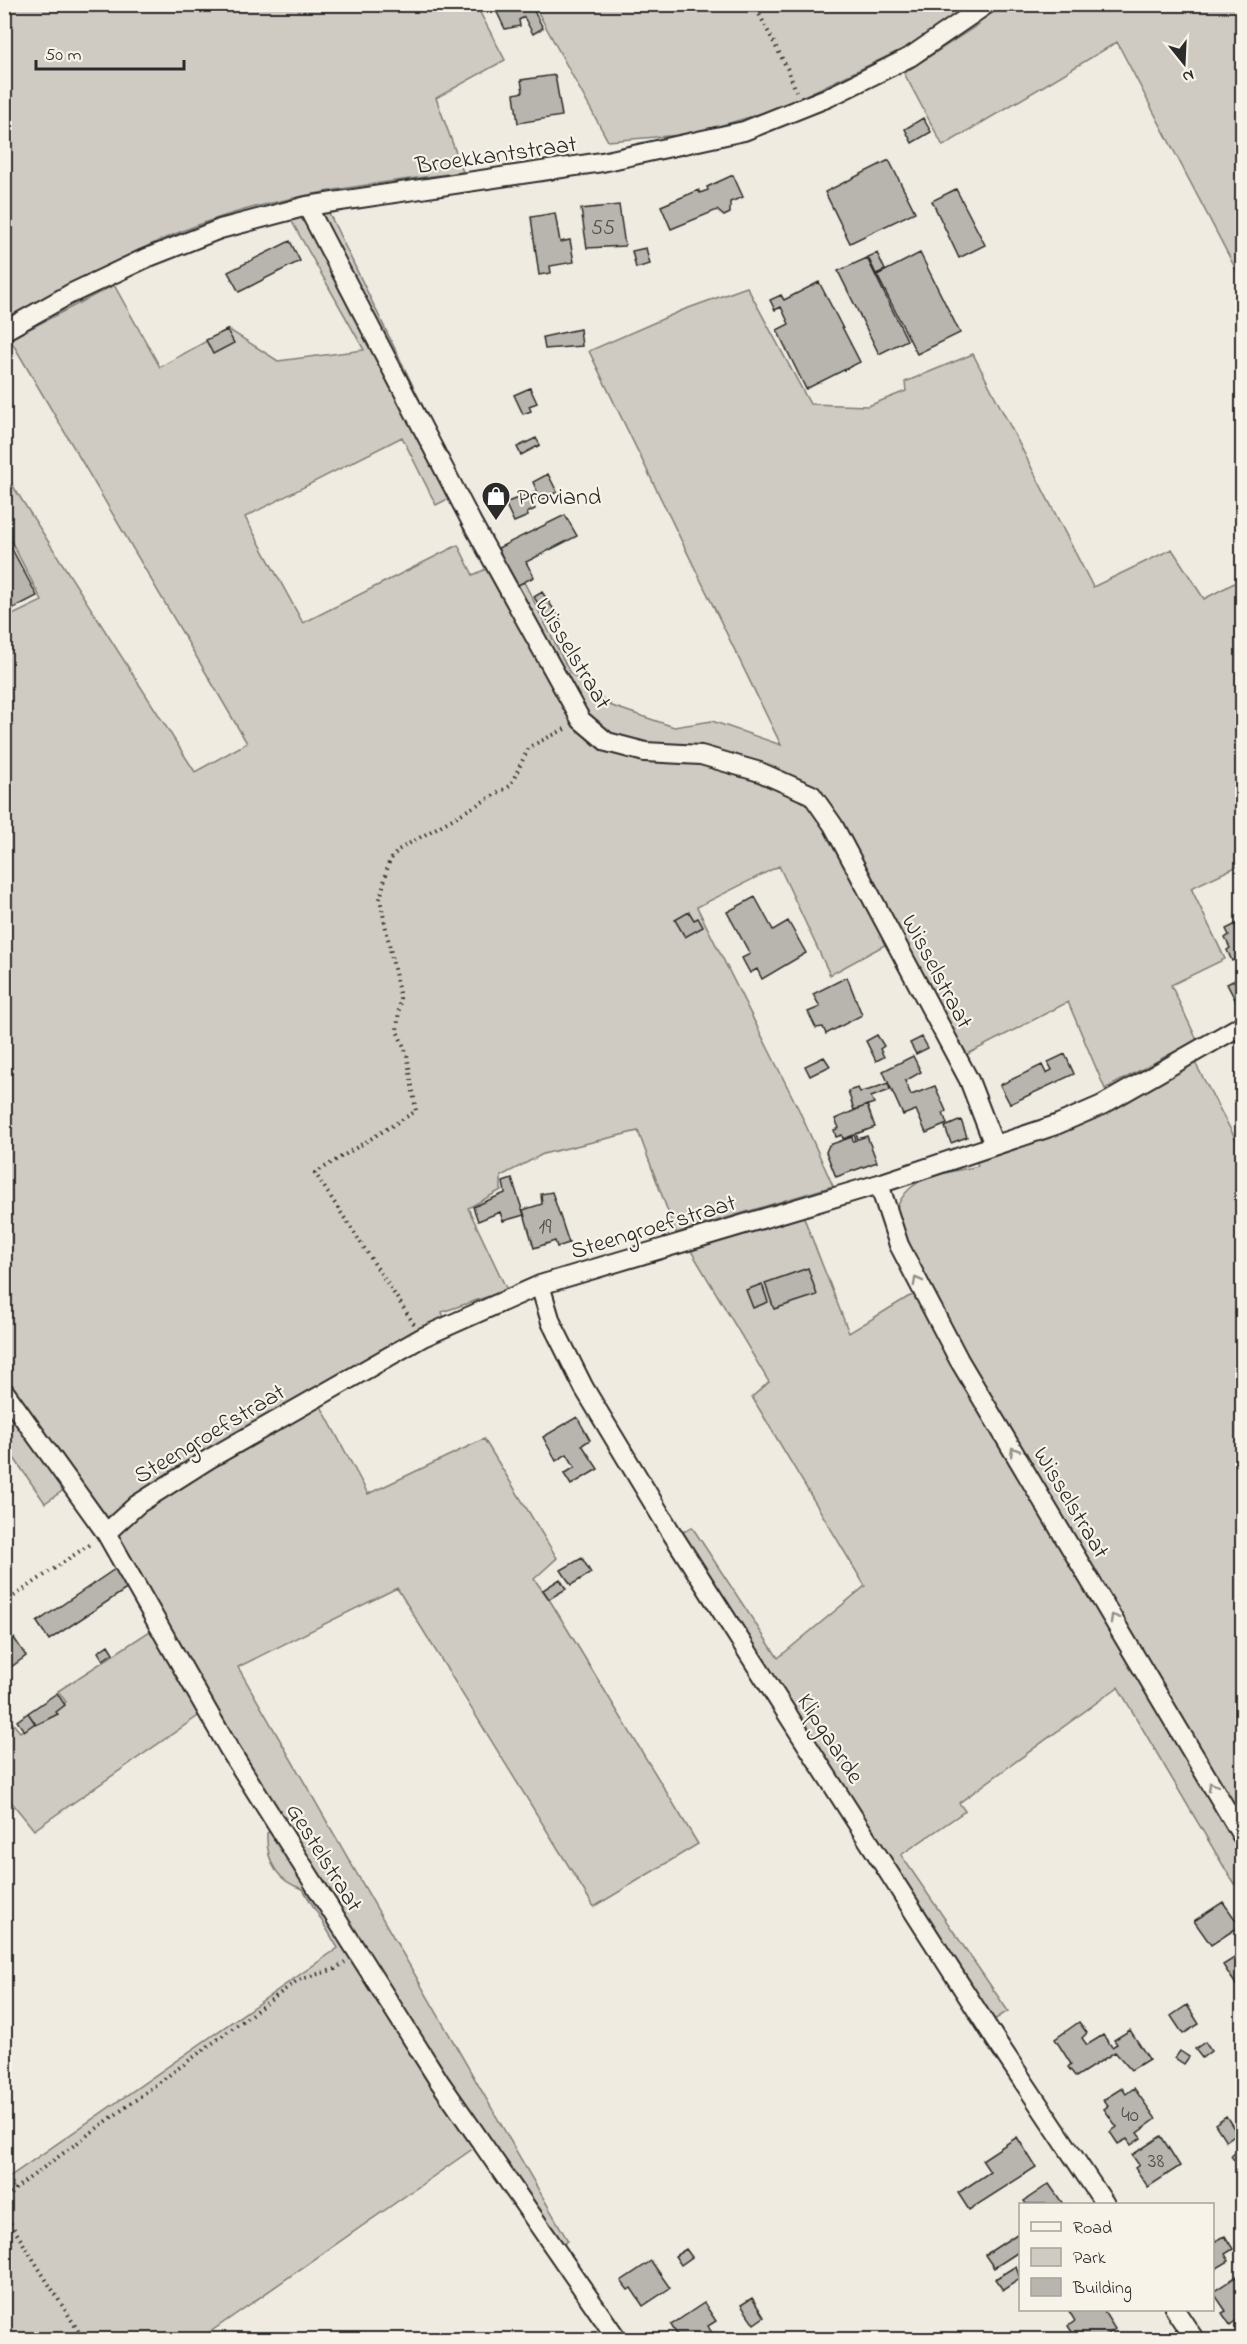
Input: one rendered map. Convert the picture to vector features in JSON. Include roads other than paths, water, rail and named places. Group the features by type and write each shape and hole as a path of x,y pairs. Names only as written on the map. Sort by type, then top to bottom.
{"street":[{"name":"Broekkantstraat","path":"4,331 70,294 144,259 220,229 307,206 602,162 744,131 800,110 910,57 987,4"},
{"name":"Wisselstraat","path":"307,206 471,520 581,720 607,742 645,752 701,755 760,772 812,795 833,825 969,1080 994,1145"},
{"name":"Steengroefstraat","path":"106,1533 138,1504 199,1465 423,1337 540,1285 879,1184 1056,1125 1102,1105 1242,1025"},
{"name":"Wisselstraat","path":"879,1184 898,1245 959,1360 1242,1836"},
{"name":"Klipgaarde","path":"540,1285 551,1322 584,1388 669,1529 997,2042 1104,2203"},
{"name":"Gestelstraat","path":"4,1391 106,1533 229,1749 439,2081 618,2340"},
{"path":"1176,2311 1195,2340"}],"place":[{"name":"Proviand","path":"496,522"}]}
